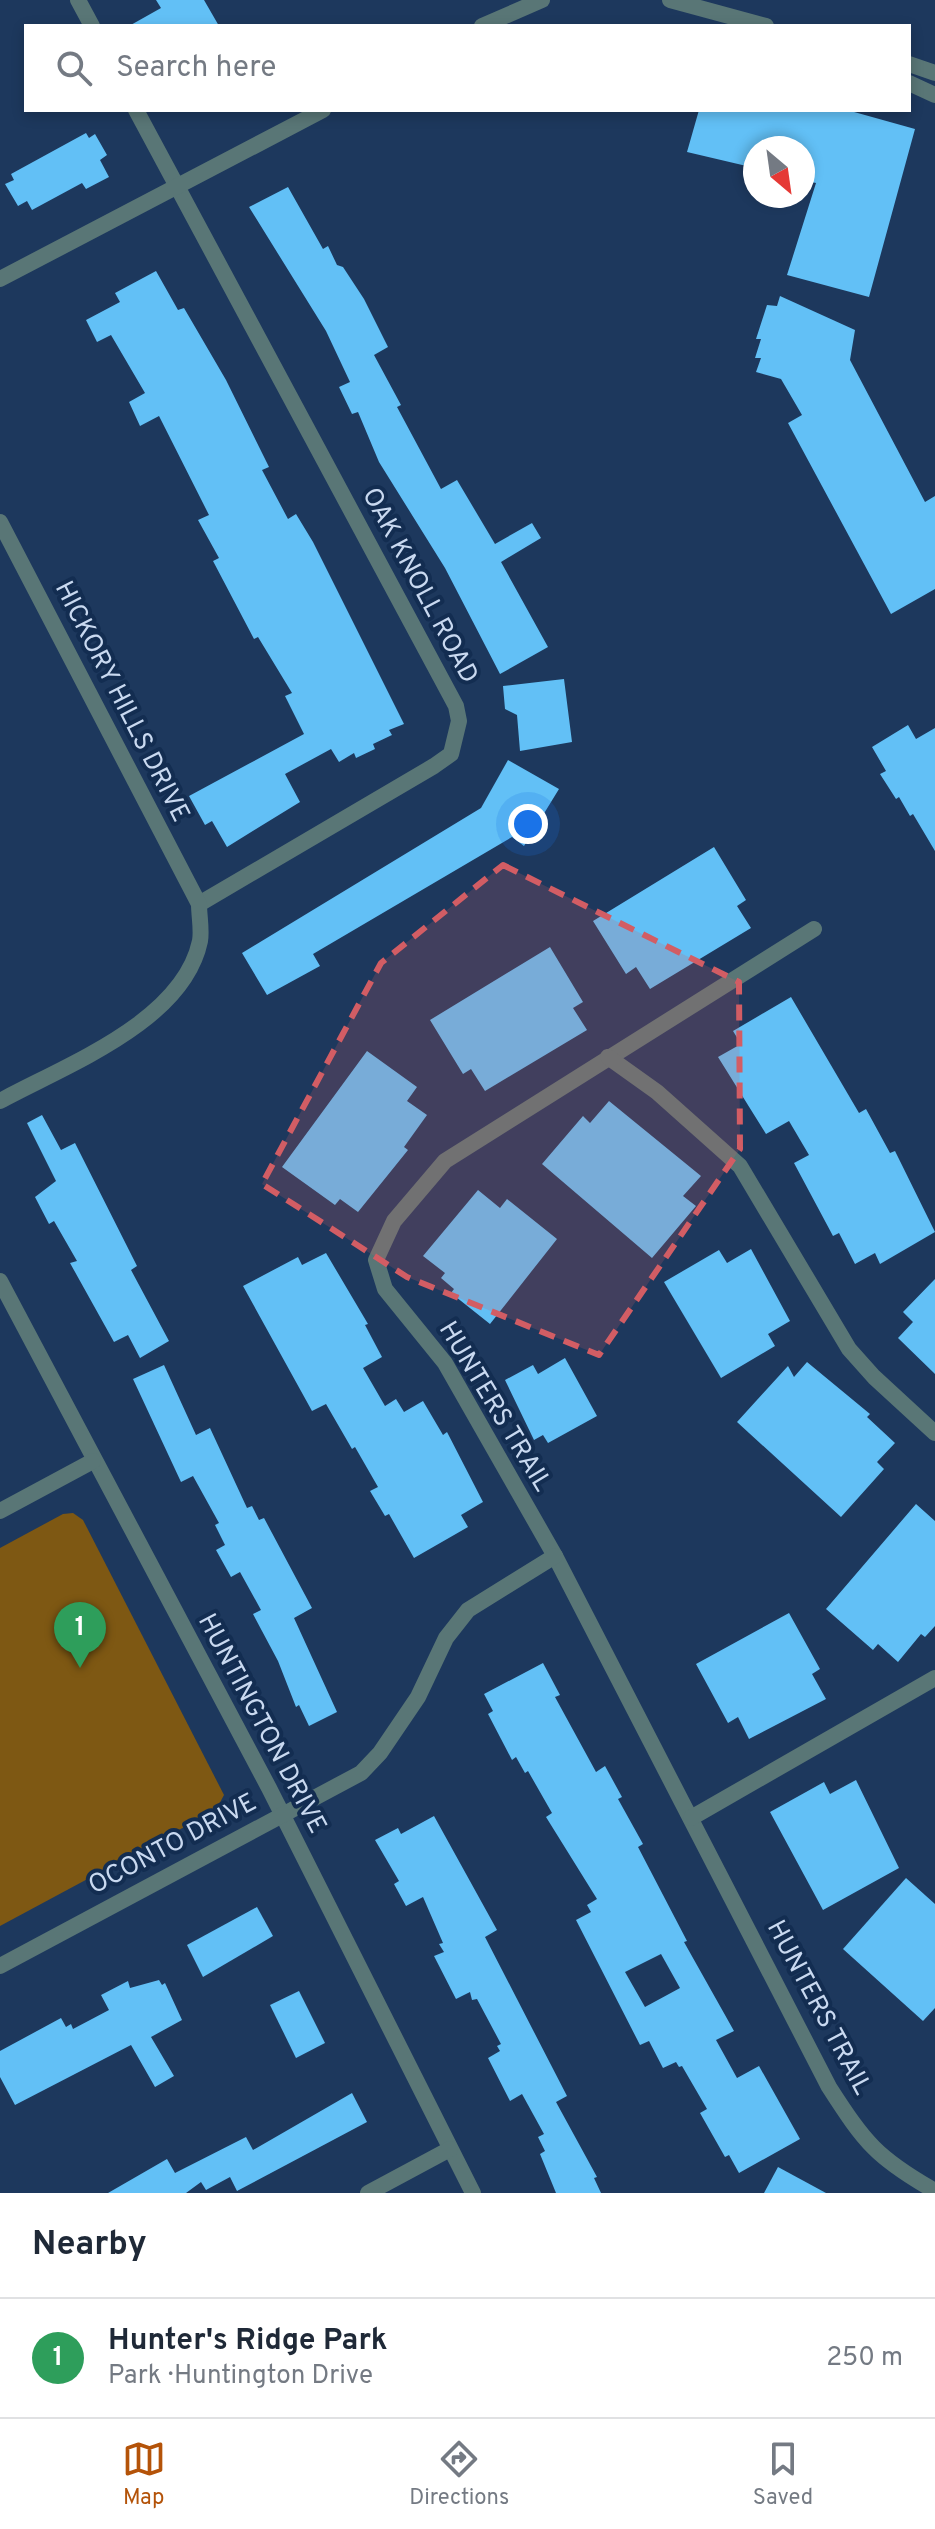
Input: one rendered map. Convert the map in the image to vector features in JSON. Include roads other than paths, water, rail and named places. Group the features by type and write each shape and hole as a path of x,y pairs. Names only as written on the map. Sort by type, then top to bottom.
{"street":[{"path":"78,0 91,24"},
{"path":"487,24 542,0"},
{"path":"670,0 759,24"},
{"path":"911,65 935,73"},
{"path":"911,84 935,95"},
{"path":"137,112 176,187"},
{"path":"0,279 319,112"},
{"name":"OAK KNOLL ROAD","path":"176,187 456,706 459,721 451,754 443,760 199,904"},
{"name":"HICKORY HILLS DRIVE","path":"0,522 199,904"},
{"path":"0,1101 138,1025 167,1002 190,969 200,939 199,904"},
{"name":"HUNTERS TRAIL","path":"814,929 445,1161 394,1221 376,1260 385,1289 445,1363 555,1556 829,2087 849,2118 887,2163 935,2191"},
{"path":"608,1057 667,1100 740,1166 849,1349 874,1377 935,1433"},
{"name":"HUNTINGTON DRIVE","path":"0,1281 282,1814 473,2193"},
{"path":"0,1511 93,1461"},
{"name":"OCONTO DRIVE","path":"0,1966 361,1773 380,1753 418,1697 446,1638 468,1610 555,1556"},
{"path":"691,1818 935,1678"},
{"path":"368,2193 450,2149"}],"place":[{"name":"Hunter's Ridge Park","path":"80,1668"}]}
